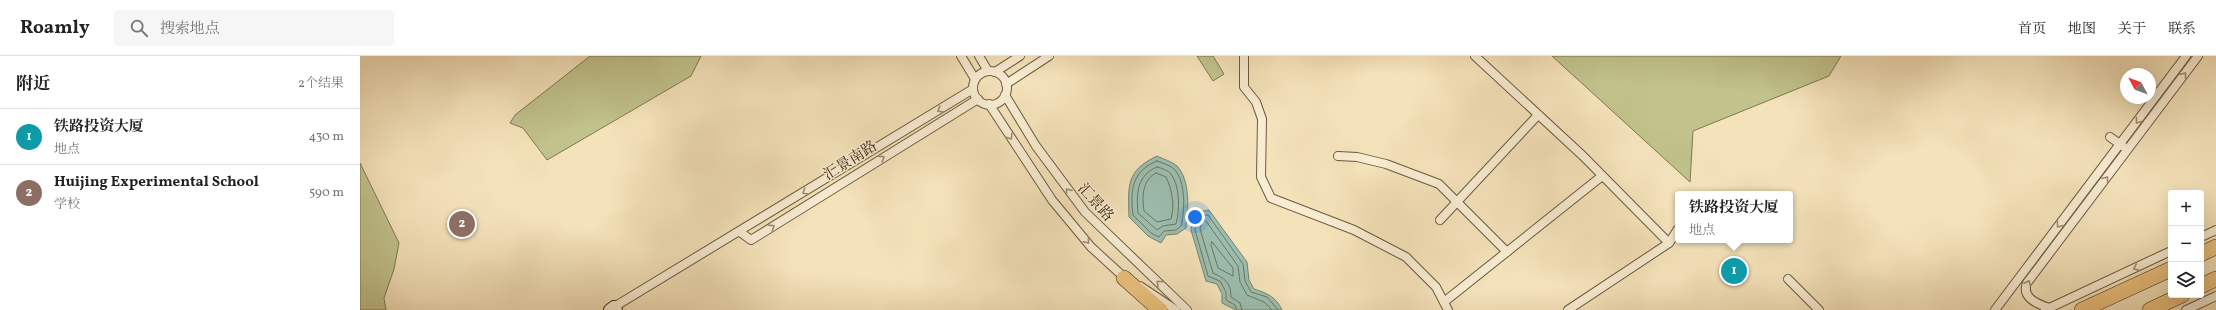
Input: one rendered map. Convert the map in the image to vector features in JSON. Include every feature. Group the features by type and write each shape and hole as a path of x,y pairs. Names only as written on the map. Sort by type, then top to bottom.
{"highway":[{"path":"2204,253 2216,248"},
{"path":"2082,310 2168,269"},
{"path":"1124,278 1160,310"},
{"path":"2204,285 2216,279"},
{"path":"2150,310 2176,298"}],"street":[{"path":"961,56 976,79"},
{"path":"979,56 992,71 1004,79 1006,84 1005,95 998,102 989,104"},
{"path":"1020,56 992,71 979,75 973,89 978,99 989,104 1052,200 1092,247 1124,278 1148,290 1176,310"},
{"path":"1006,84 1049,56"},
{"path":"1244,56 1244,86 1256,102 1262,118 1261,177 1271,198 1354,230 1406,257 1436,287 1448,310"},
{"path":"1475,56 1602,176 1669,243"},
{"path":"1995,310 2186,56"},
{"path":"2168,252 2047,309 2036,303 2028,296 2025,289 2027,283 2198,56"},
{"name":"汇景南路","path":"614,309 973,89"},
{"name":"汇景路","path":"1005,95 1036,146 1085,212 1187,310"},
{"name":"汇景南路","path":"740,232 751,240 978,99"},
{"path":"1440,220 1538,115"},
{"path":"2110,137 2128,150"},
{"path":"1338,156 1357,157 1386,164 1439,184 1507,252"},
{"path":"1444,302 1602,176"},
{"path":"2204,236 2216,230"},
{"path":"1568,310 1669,243 1675,234"},
{"path":"1788,279 1819,310"},
{"path":"2186,310 2216,296"}],"green space":[{"path":"590,56 701,56 691,76 547,160 523,128 510,123 515,115"},
{"path":"1197,56 1213,56 1224,74 1213,81"},
{"path":"1552,56 1841,56 1829,76 1693,131 1690,182"},
{"path":"360,163 399,243 394,269 384,298 386,310 360,310"}],"water":[{"path":"1157,156 1177,166 1185,179 1188,196 1186,228 1177,234 1166,235 1161,243 1148,236 1129,217 1129,188 1134,173 1139,167"},
{"path":"1209,210 1247,262 1249,280 1254,289 1271,296 1282,310 1236,310 1222,303 1222,294 1217,284 1206,281 1191,230 1192,213"}],"place":[{"name":"Huijing Experimental School","path":"462,224"},
{"name":"铁路投资大厦","path":"1734,271"}]}
